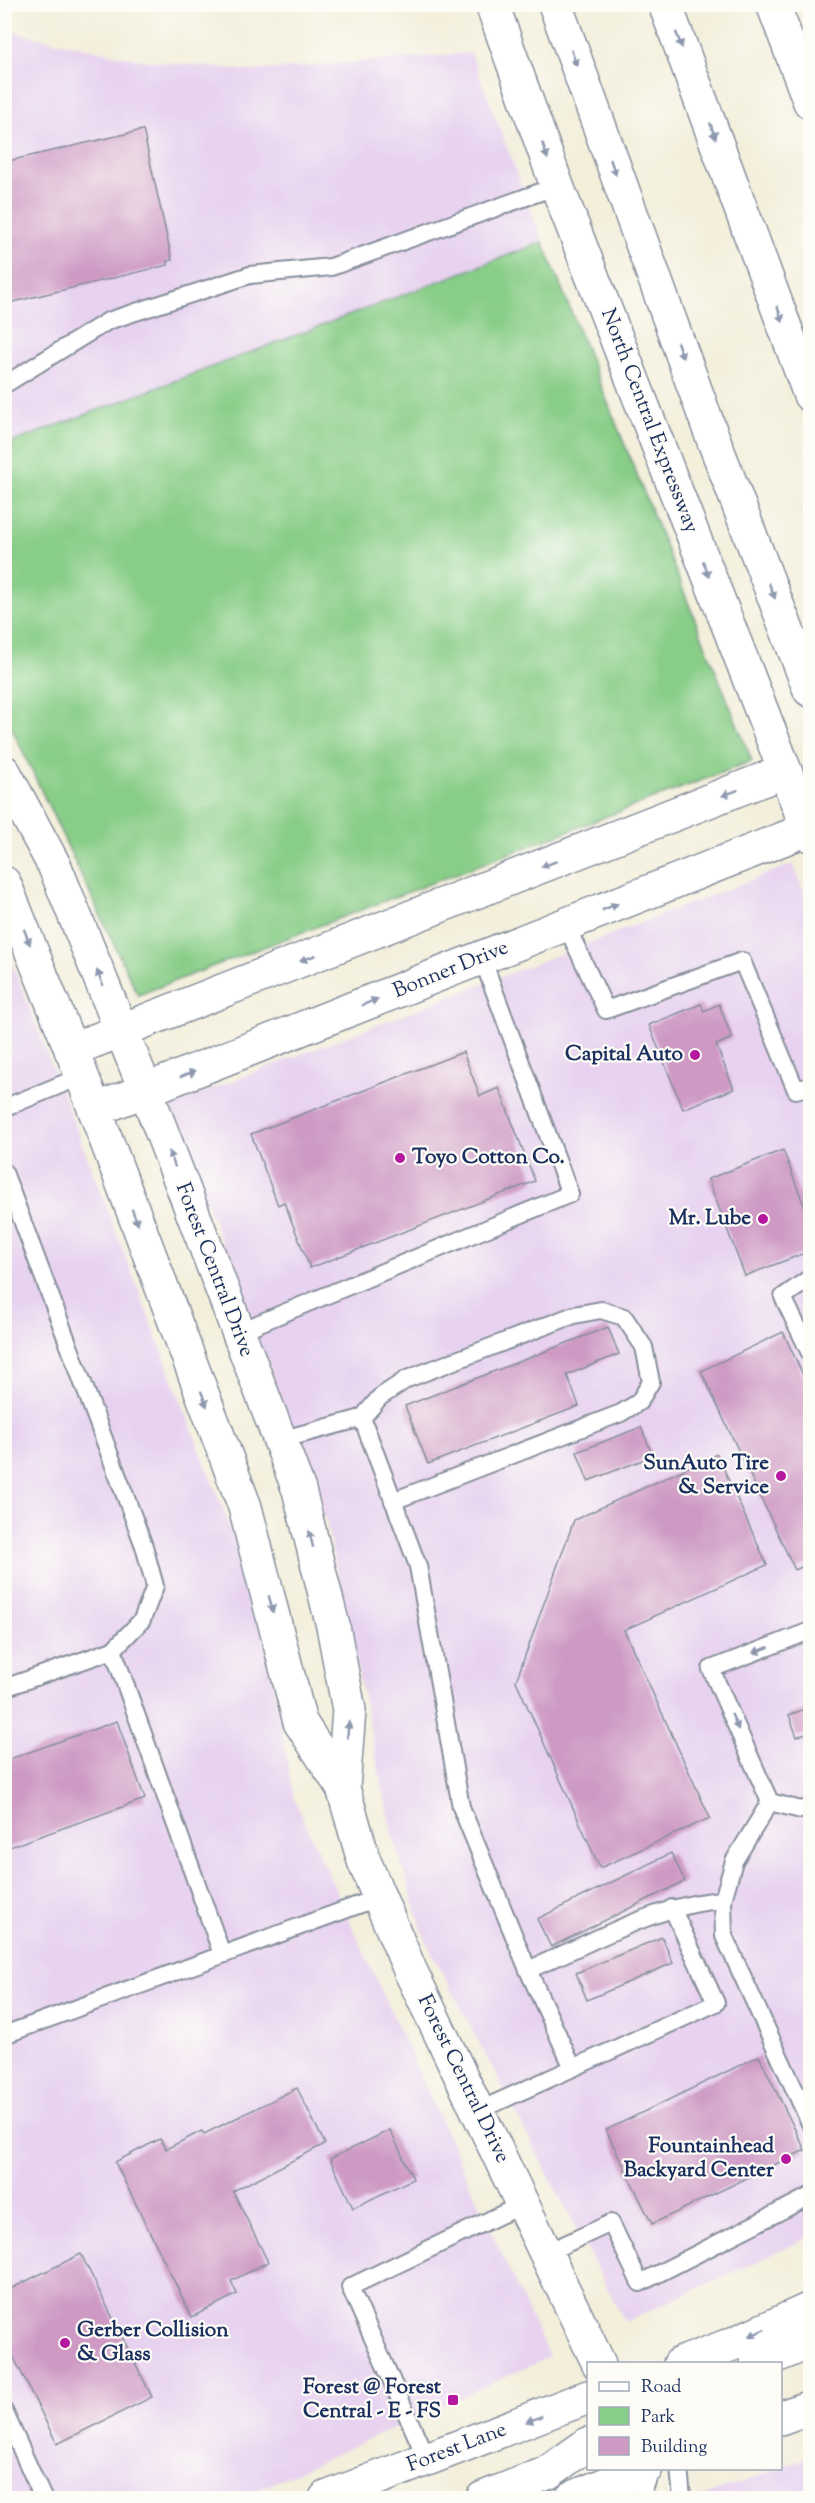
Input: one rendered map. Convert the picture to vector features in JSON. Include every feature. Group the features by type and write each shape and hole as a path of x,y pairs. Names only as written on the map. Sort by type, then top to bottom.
{"main road":[{"name":"North Central Expressway","path":"492,4 557,186 809,832"},
{"path":"555,4 592,112 709,428 810,690"},
{"path":"665,4 810,395"},
{"path":"779,19 810,102"},
{"path":"77,1063 121,1031 784,771"},
{"name":"Forest Central Drive","path":"4,772 55,867 146,1091 299,1490 333,1626 349,1710 343,1788"},
{"name":"Bonner Drive","path":"95,1110 809,832"},
{"name":"Forest Central Drive","path":"4,883 77,1063 246,1507 300,1722 343,1788 364,1861 410,1970 598,2362"},
{"path":"685,2362 735,2343 810,2309"},
{"path":"762,2362 810,2342"},
{"name":"Forest Lane","path":"326,2499 587,2397"},
{"path":"782,2417 810,2406"},
{"path":"483,2499 547,2473 587,2446"},
{"path":"572,2499 644,2470"}],"lane":[{"path":"4,385 108,321 250,275 331,267 557,186"},
{"path":"566,925 606,1010 742,961 796,1089 810,1086"},
{"path":"238,1332 570,1194 482,958"},
{"path":"4,1108 77,1063"},
{"path":"4,1172 144,1546 155,1586 142,1620 113,1650 4,1688"},
{"path":"810,1278 783,1298 810,1353"},
{"path":"280,1440 362,1418 380,1397 407,1379 574,1315 601,1310 624,1317 644,1347 651,1382 639,1402 621,1413 393,1501"},
{"path":"362,1418 418,1566 461,1808 528,1970 573,2068"},
{"path":"770,1802 711,1669 810,1631"},
{"path":"113,1650 222,1954"},
{"path":"770,1802 801,1810 810,1807"},
{"path":"770,1802 734,1861 723,1900 724,1936 810,2123"},
{"path":"4,2035 380,1897"},
{"path":"528,1970 672,1908 699,1901 723,1900"},
{"path":"478,2111 716,2004 672,1908"},
{"path":"546,2253 611,2223 640,2283 810,2196"},
{"path":"428,2460 350,2288 523,2204"},
{"path":"4,2411 43,2499"},
{"path":"641,2499 652,2470"},
{"path":"679,2470 682,2499"}],"shaded area":[{"path":"5,28 21,34 142,60 252,71 471,53 543,242 5,445"},
{"path":"793,864 810,909 810,2237 625,2322 425,1939 392,1833 326,1521 170,1105"},
{"path":"4,942 257,1597 294,1799 549,2357 240,2498 5,2498"},
{"path":"810,2455 810,2498 699,2498 775,2470 782,2470 782,2467"}],"green space":[{"path":"543,242 752,761 138,995 5,714 5,445"}],"building":[{"path":"143,130 172,260 167,261 168,265 4,304 4,162"},
{"path":"701,1004 704,1011 719,1004 732,1038 716,1045 734,1089 683,1109 649,1025"},
{"path":"463,1052 480,1096 499,1088 535,1181 310,1268 284,1202 278,1205 251,1134"},
{"path":"783,1150 810,1221 810,1251 745,1276 708,1179"},
{"path":"608,1327 619,1354 567,1375 579,1406 428,1464 405,1406"},
{"name":"SunAuto Tire & Service","path":"783,1332 810,1390 810,1563 795,1570 701,1371"},
{"path":"641,1427 653,1456 588,1481 577,1452"},
{"path":"717,1454 767,1565 624,1630 710,1818 600,1868 516,1681 574,1520"},
{"path":"810,1707 810,1731 797,1737 789,1715"},
{"path":"117,1721 145,1799 4,1849 4,1761"},
{"path":"671,1853 685,1881 551,1947 537,1919"},
{"path":"662,1937 673,1963 587,2000 576,1973"},
{"path":"759,2056 805,2150 652,2224 606,2130"},
{"path":"297,2088 325,2144 233,2191 268,2262 231,2281 237,2294 192,2317 115,2162 160,2139 166,2149 202,2131 204,2134"},
{"path":"390,2130 413,2179 353,2208 330,2159"},
{"path":"81,2254 152,2397 57,2444 4,2338 4,2292"}],"place":[{"name":"Capital Auto","path":"695,1055"},
{"name":"Toyo Cotton Co.","path":"400,1158"},
{"name":"Mr. Lube","path":"763,1219"},
{"name":"SunAuto Tire & Service","path":"781,1476"},
{"name":"Fountainhead Backyard Center","path":"786,2159"},
{"name":"Gerber Collision & Glass","path":"65,2343"},
{"name":"Forest @ Forest Central - E - FS","path":"453,2400"}]}
